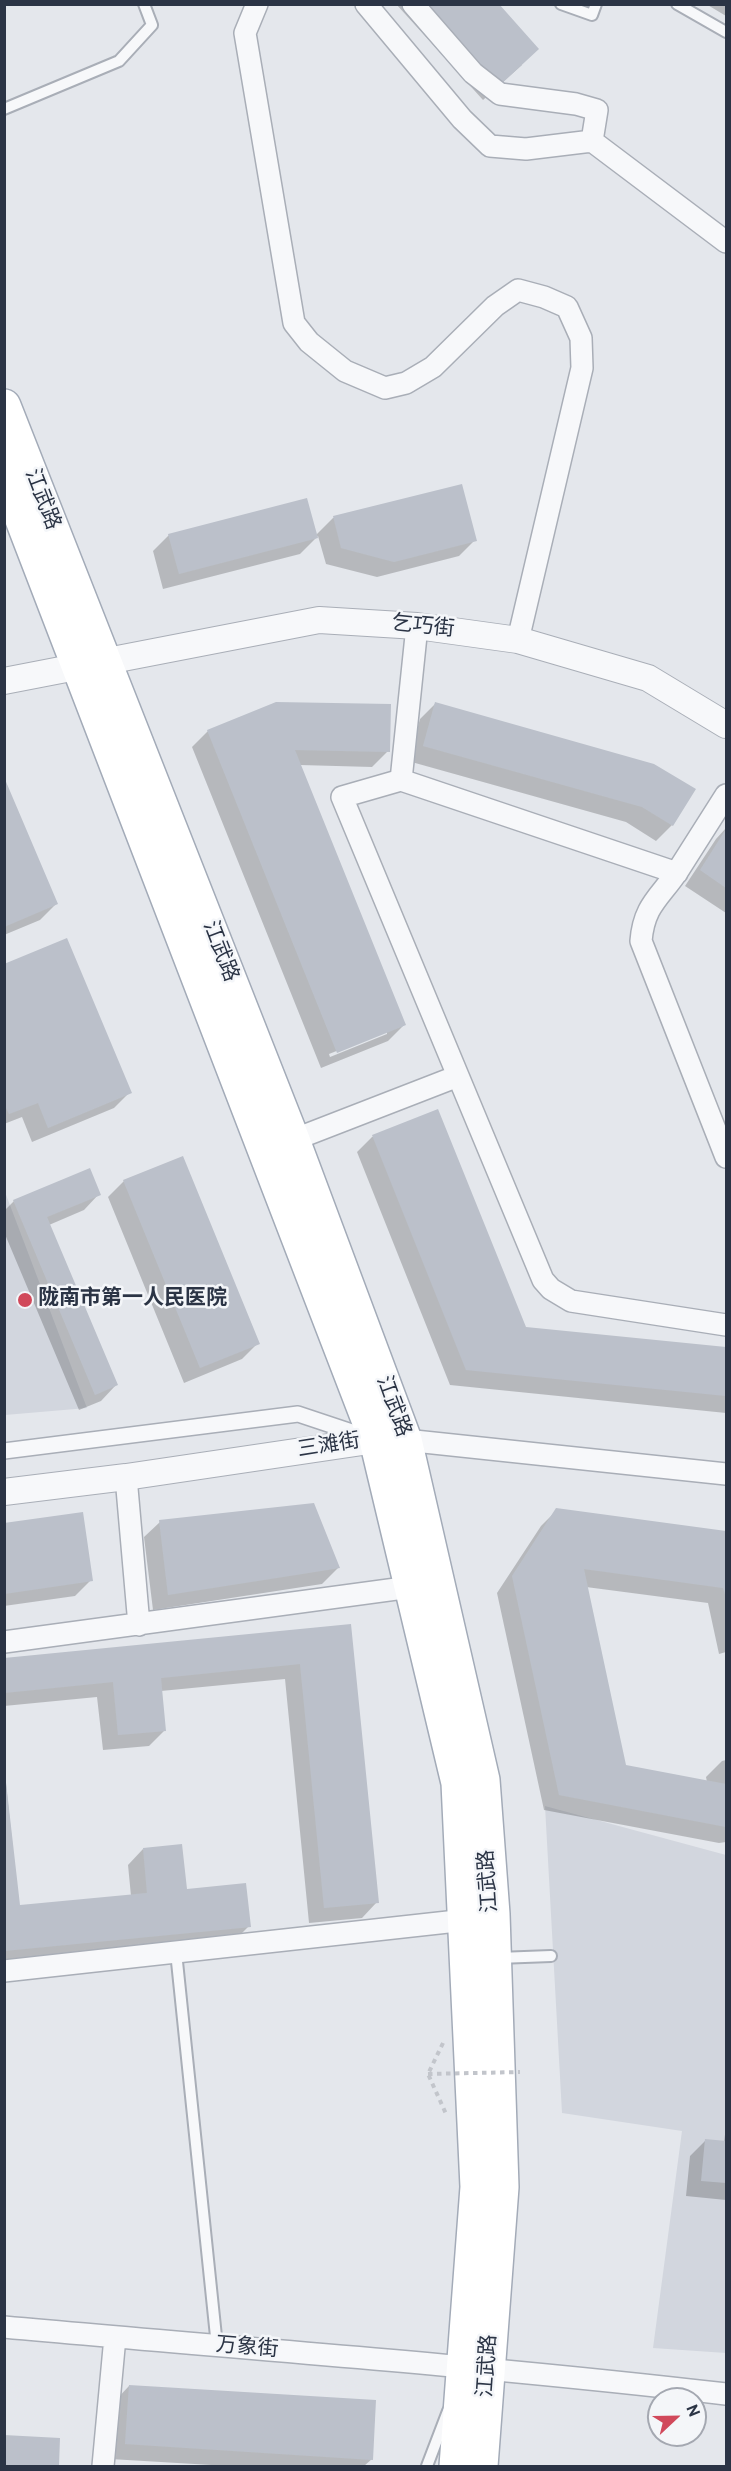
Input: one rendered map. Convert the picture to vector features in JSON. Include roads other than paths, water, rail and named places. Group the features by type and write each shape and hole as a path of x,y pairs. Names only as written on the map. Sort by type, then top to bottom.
{"main road":[{"name":"江武路","path":"4,406 92,664 390,1440 411,1587 458,1783 477,2187 477,2370 481,2466"},
{"name":"江武路","path":"4,473 92,664 293,1140 390,1440 483,1780 495,1958 502,2187 477,2370 456,2466"}],"street":[{"path":"256,4 245,33 294,323 309,342 345,370 385,388 406,383 434,367 495,306 518,290 544,297 567,307 581,338 582,368 518,640"},
{"path":"366,4 462,119 490,146 526,149 592,141 726,242"},
{"path":"413,4 473,74 500,94 576,104 597,110 592,141"},
{"name":"乞巧街","path":"4,681 319,620 417,626 518,640 648,678 726,725"},
{"path":"401,780 417,626"},
{"path":"677,873 401,780 342,797 537,1269 550,1289 571,1301 726,1325"},
{"path":"726,795 677,873 651,904 641,941 726,1156"},
{"path":"293,1140 458,1076"},
{"path":"4,1451 298,1414 390,1440"},
{"name":"三滩街","path":"4,1492 126,1478 390,1440 726,1474"},
{"path":"126,1478 139,1625"},
{"path":"4,1642 411,1587"},
{"path":"4,1971 466,1920"},
{"name":"万象街","path":"4,2327 477,2370 561,2375 726,2394"},
{"path":"103,2466 115,2337"}],"lane":[{"path":"4,109 118,61 152,25 144,4"},
{"path":"561,4 592,15 596,4"},
{"path":"677,4 726,32"},
{"path":"176,1952 217,2346"},
{"path":"495,1958 551,1956"},
{"path":"427,2466 477,2370"}],"place":[{"name":"陇南市第一人民医院","path":"25,1300"}]}
